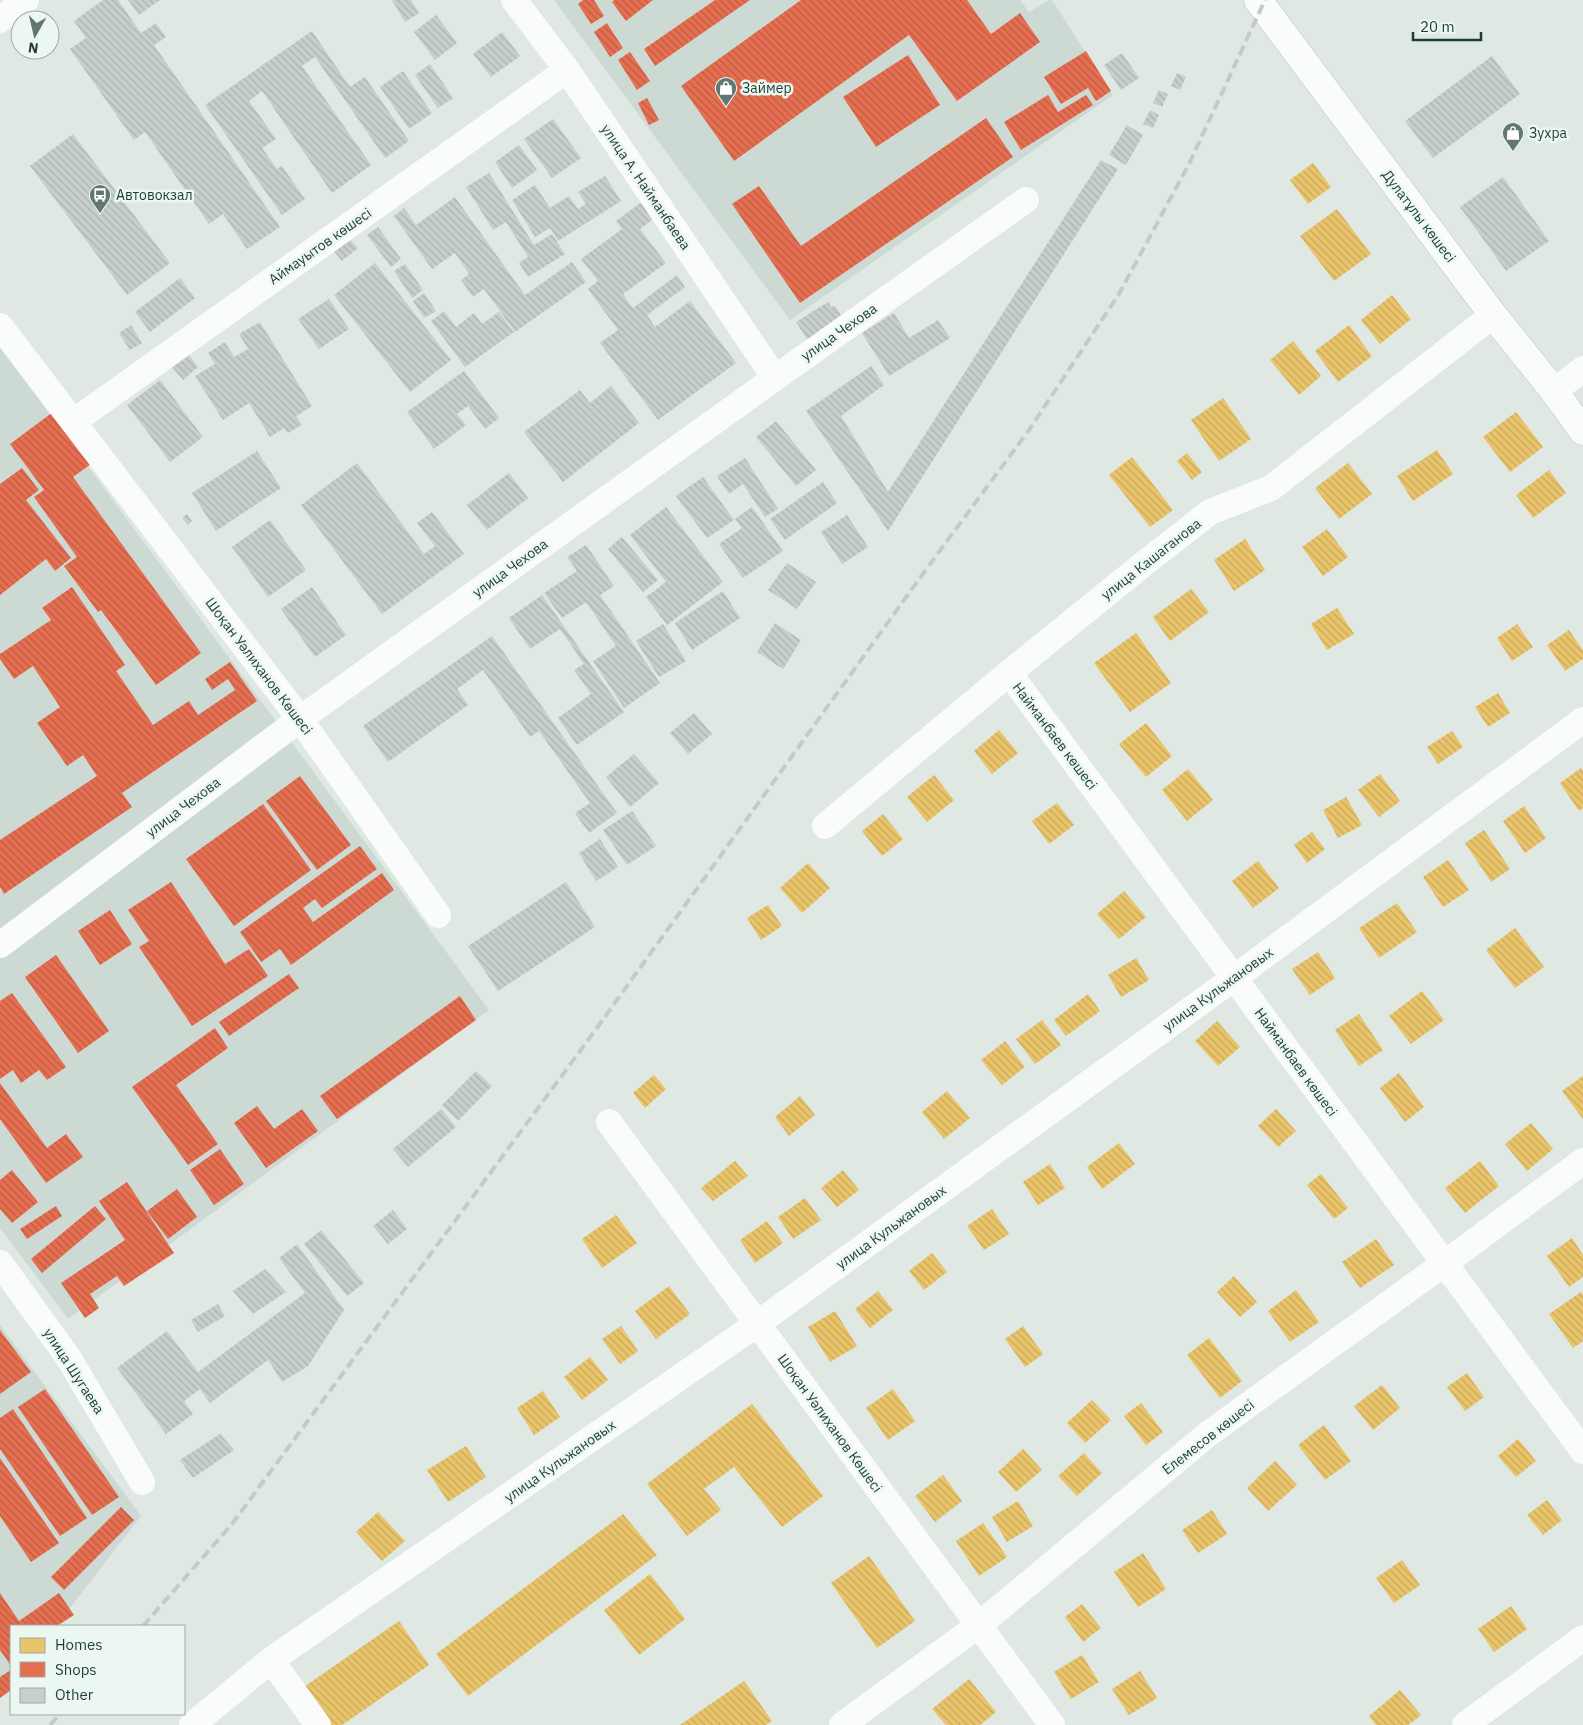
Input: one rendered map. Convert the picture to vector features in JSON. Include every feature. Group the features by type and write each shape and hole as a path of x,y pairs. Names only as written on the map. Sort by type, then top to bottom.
{"street":[{"path":"0,20 26,0"},
{"name":"улица А. Найманбаева","path":"514,0 567,70 775,378"},
{"name":"Дулатұлы көшесі","path":"1258,0 1493,315 1554,391 1583,431"},
{"name":"Аймауытов көшесі","path":"73,422 567,70"},
{"name":"улица Чехова","path":"0,945 300,719 1026,200"},
{"name":"улица Кашаганова","path":"825,826 1009,673 1210,512 1271,488 1493,315"},
{"name":"Шоқан Уәлиханов Көшесі","path":"0,326 300,719 438,915"},
{"path":"1554,391 1583,369"},
{"name":"Найманбаев көшесі","path":"1009,673 1583,1451"},
{"name":"улица Кульжановых","path":"192,1725 271,1660 757,1324 1234,978 1583,720"},
{"name":"Шоқан Уәлиханов Көшесі","path":"609,1122 1052,1725"},
{"name":"Елемесов көшесі","path":"842,1725 979,1625 1208,1434 1445,1263 1583,1160"},
{"name":"улица Шугаева","path":"0,1263 68,1357 142,1482"},
{"path":"1465,1725 1583,1638"},
{"path":"271,1660 318,1725"}],"shaded area":[{"path":"554,0 1020,0 1029,12 1052,0 1113,95 790,320"},
{"path":"0,347 489,1010 68,1319 0,1228"},
{"path":"0,1325 141,1516 57,1625 10,1625 10,1685 0,1696"}],"building: Homes":[{"path":"1313,163 1331,187 1308,204 1290,180"},
{"path":"1337,209 1371,254 1334,281 1300,236"},
{"path":"1392,295 1411,319 1380,344 1361,320"},
{"path":"1349,325 1372,356 1338,382 1315,351"},
{"path":"1293,341 1321,376 1299,395 1270,360"},
{"path":"1223,398 1251,439 1219,461 1191,420"},
{"path":"1516,412 1543,447 1510,472 1483,437"},
{"path":"1437,450 1453,474 1413,501 1397,476"},
{"path":"1187,453 1202,472 1192,480 1177,461"},
{"path":"1132,457 1173,510 1150,527 1109,475"},
{"path":"1348,463 1372,494 1339,519 1315,488"},
{"path":"1549,470 1566,493 1533,518 1516,495"},
{"path":"1327,529 1348,557 1323,576 1302,547"},
{"path":"1245,539 1265,570 1234,591 1214,560"},
{"path":"1191,589 1209,612 1170,641 1153,617"},
{"path":"1337,608 1354,634 1327,650 1311,624"},
{"path":"1517,624 1533,647 1512,661 1497,638"},
{"path":"1569,630 1583,650 1583,659 1565,671 1547,645"},
{"path":"1136,633 1171,683 1130,712 1094,663"},
{"path":"1498,693 1510,713 1488,727 1475,707"},
{"path":"1146,723 1172,756 1146,777 1119,744"},
{"path":"999,730 1018,753 992,774 974,751"},
{"path":"1452,731 1463,747 1438,764 1427,747"},
{"path":"1581,768 1583,771 1583,808 1579,811 1560,783"},
{"path":"1188,769 1213,800 1187,821 1162,790"},
{"path":"1380,774 1400,801 1379,817 1358,790"},
{"path":"934,775 954,800 927,822 907,797"},
{"path":"1346,797 1362,825 1338,838 1323,810"},
{"path":"1057,803 1074,825 1049,844 1032,821"},
{"path":"1524,806 1546,838 1525,853 1503,821"},
{"path":"883,814 903,839 882,856 862,831"},
{"path":"1484,830 1510,869 1491,882 1465,843"},
{"path":"1312,832 1325,849 1307,863 1294,845"},
{"path":"1448,860 1469,890 1443,907 1423,877"},
{"path":"1258,861 1279,888 1253,908 1232,881"},
{"path":"808,863 830,888 802,913 780,888"},
{"path":"1124,891 1146,917 1119,939 1097,914"},
{"path":"1397,903 1417,932 1379,958 1359,928"},
{"path":"768,905 782,926 761,940 747,918"},
{"path":"1515,928 1544,967 1515,988 1486,950"},
{"path":"1318,952 1335,978 1310,995 1292,969"},
{"path":"1136,958 1149,980 1121,997 1108,975"},
{"path":"1422,991 1444,1020 1411,1044 1389,1016"},
{"path":"1088,994 1100,1011 1066,1036 1054,1020"},
{"path":"1359,1014 1383,1050 1359,1066 1335,1030"},
{"path":"1042,1020 1061,1045 1035,1064 1016,1039"},
{"path":"1217,1021 1240,1047 1218,1066 1195,1041"},
{"path":"1005,1041 1025,1067 1002,1085 981,1060"},
{"path":"1399,1073 1424,1107 1405,1122 1380,1088"},
{"path":"654,1075 666,1089 645,1108 633,1093"},
{"path":"1583,1076 1583,1119 1562,1091"},
{"path":"947,1091 970,1118 944,1139 922,1112"},
{"path":"800,1096 815,1115 789,1136 775,1117"},
{"path":"1276,1109 1296,1131 1278,1147 1258,1126"},
{"path":"1531,1123 1553,1149 1527,1171 1505,1144"},
{"path":"1119,1143 1135,1164 1102,1189 1087,1167"},
{"path":"735,1161 748,1176 713,1201 701,1188"},
{"path":"1480,1161 1499,1186 1465,1213 1445,1188"},
{"path":"1050,1164 1065,1188 1038,1205 1023,1182"},
{"path":"843,1170 859,1190 837,1207 821,1188"},
{"path":"1321,1174 1348,1208 1334,1219 1307,1185"},
{"path":"805,1198 821,1220 793,1239 778,1217"},
{"path":"992,1209 1009,1234 984,1250 967,1226"},
{"path":"616,1215 637,1243 602,1268 582,1239"},
{"path":"767,1221 783,1243 755,1263 740,1240"},
{"path":"1572,1238 1583,1255 1583,1277 1569,1287 1547,1256"},
{"path":"1376,1239 1394,1265 1360,1288 1342,1262"},
{"path":"932,1253 947,1272 924,1290 909,1271"},
{"path":"1234,1276 1257,1302 1240,1317 1217,1292"},
{"path":"669,1286 690,1314 656,1339 635,1311"},
{"path":"1296,1290 1319,1322 1290,1342 1268,1311"},
{"path":"878,1291 893,1310 870,1328 855,1309"},
{"path":"1581,1292 1583,1295 1583,1341 1573,1348 1549,1314"},
{"path":"835,1311 857,1346 830,1362 808,1327"},
{"path":"621,1326 638,1351 620,1364 602,1339"},
{"path":"1023,1326 1043,1354 1025,1367 1005,1339"},
{"path":"1209,1338 1242,1381 1220,1398 1187,1355"},
{"path":"590,1357 608,1380 582,1400 564,1377"},
{"path":"1467,1373 1484,1397 1465,1411 1447,1387"},
{"path":"1382,1385 1400,1408 1373,1430 1354,1406"},
{"path":"893,1389 915,1421 888,1440 866,1408"},
{"path":"543,1391 560,1417 534,1435 517,1408"},
{"path":"1092,1400 1111,1420 1085,1443 1067,1423"},
{"path":"1141,1403 1163,1432 1146,1445 1124,1416"},
{"path":"752,1404 823,1496 782,1527 734,1467 704,1489 721,1510 687,1536 647,1484"},
{"path":"1324,1425 1351,1461 1325,1480 1298,1445"},
{"path":"1518,1439 1536,1461 1516,1477 1498,1456"},
{"path":"466,1446 486,1477 448,1502 427,1470"},
{"path":"1023,1449 1042,1470 1016,1492 998,1472"},
{"path":"1084,1453 1102,1473 1077,1496 1058,1476"},
{"path":"1275,1461 1297,1485 1268,1511 1247,1488"},
{"path":"943,1475 962,1501 935,1522 915,1496"},
{"path":"1547,1500 1562,1520 1543,1535 1527,1515"},
{"path":"1018,1501 1033,1526 1007,1542 992,1517"},
{"path":"1212,1510 1227,1534 1198,1553 1182,1530"},
{"path":"378,1512 405,1541 382,1561 356,1532"},
{"path":"623,1514 657,1555 468,1696 436,1654"},
{"path":"983,1523 1007,1557 979,1576 956,1541"},
{"path":"1143,1553 1166,1589 1138,1607 1114,1572"},
{"path":"869,1556 915,1621 877,1648 831,1583"},
{"path":"1402,1560 1420,1585 1394,1603 1376,1578"},
{"path":"650,1574 685,1619 639,1655 604,1610"},
{"path":"1082,1604 1101,1628 1083,1642 1065,1617"},
{"path":"1511,1606 1527,1629 1494,1652 1478,1629"},
{"path":"399,1621 429,1665 342,1725 326,1725 301,1689"},
{"path":"1082,1655 1099,1682 1071,1699 1054,1672"},
{"path":"1140,1671 1157,1698 1129,1715 1112,1689"},
{"path":"969,1679 996,1712 980,1725 946,1725 932,1709"},
{"path":"744,1681 772,1721 766,1725 680,1725"},
{"path":"1400,1690 1421,1715 1408,1725 1376,1725 1369,1716"}],"building: Shops":[{"path":"583,0 594,0 604,16 591,24 578,4"},
{"path":"614,0 653,0 626,21 612,2"},
{"path":"715,0 750,0 655,66 644,49"},
{"path":"801,0 967,0 991,34 1020,13 1040,42 957,101 909,35 734,161 681,86"},
{"path":"607,23 623,48 610,57 594,32"},
{"path":"1086,51 1111,91 1096,101 1088,88 1061,104 1044,77"},
{"path":"630,52 650,81 637,90 618,60"},
{"path":"908,55 940,105 876,147 843,97"},
{"path":"1048,95 1058,112 1086,95 1093,105 1021,150 1004,122"},
{"path":"647,98 659,120 649,125 638,103"},
{"path":"986,118 1013,157 800,303 732,204 759,186 801,246"},
{"path":"53,412 91,464 73,477 201,653 156,685 101,610 98,612 64,566 77,557 34,497 44,490 10,444"},
{"path":"22,468 39,490 26,500 71,558 55,571 46,559 0,595 0,484"},
{"path":"72,587 125,665 116,671 153,725 189,701 198,715 235,690 228,679 212,690 205,679 230,662 257,701 122,793 132,807 4,894 0,887 0,840 97,776 83,755 67,766 37,723 60,707 33,666 14,679 0,659 0,654 51,620 42,608"},
{"path":"300,776 351,845 317,870 266,801"},
{"path":"263,804 311,870 234,926 186,859"},
{"path":"360,846 377,869 322,908 315,899 303,908 313,922 382,873 394,890 291,965 280,949 261,962 240,932"},
{"path":"171,882 225,964 249,949 268,976 192,1026 139,947 149,941 128,910"},
{"path":"110,910 132,944 100,965 78,931"},
{"path":"56,955 109,1031 78,1053 25,977"},
{"path":"289,974 299,988 229,1036 219,1022"},
{"path":"12,993 66,1067 47,1080 39,1070 21,1083 13,1070 0,1079 0,1001"},
{"path":"460,996 476,1020 337,1119 320,1096"},
{"path":"215,1028 228,1048 176,1085 218,1144 188,1165 132,1087"},
{"path":"0,1083 47,1148 66,1134 83,1157 46,1183 0,1119"},
{"path":"257,1106 274,1129 302,1109 318,1131 266,1168 234,1123"},
{"path":"220,1149 244,1184 214,1205 190,1170"},
{"path":"12,1170 38,1202 12,1223 0,1209 0,1180"},
{"path":"127,1182 174,1253 124,1286 117,1276 90,1294 99,1308 85,1318 61,1283 125,1240 99,1201"},
{"path":"177,1189 197,1217 168,1239 147,1211"},
{"path":"56,1206 62,1216 27,1239 20,1229"},
{"path":"95,1206 106,1219 42,1273 31,1259"},
{"path":"0,1330 31,1372 0,1394"},
{"path":"45,1389 119,1497 92,1515 18,1407"},
{"path":"13,1409 87,1518 60,1536 0,1449 0,1418"},
{"path":"0,1458 59,1543 31,1562 0,1516"},
{"path":"121,1507 134,1520 64,1590 51,1577"},
{"path":"0,1593 19,1621 59,1593 74,1615 59,1625 10,1625 10,1665 0,1650"},
{"path":"10,1671 10,1691 0,1698 0,1677"}],"building: Other":[{"path":"103,0 118,0 141,33 156,23 166,37 154,45 280,227 247,249 223,214 209,224 145,132 134,140 70,49 86,38 74,21"},
{"path":"128,0 160,0 139,15"},
{"path":"392,0 411,0 419,13 405,22"},
{"path":"436,15 457,43 435,60 414,32"},
{"path":"312,31 350,87 365,77 409,141 385,158 315,57 302,66 371,165 332,193 262,91 249,101 276,139 262,148 277,169 282,166 305,199 282,215 205,105"},
{"path":"502,32 520,56 491,77 473,54"},
{"path":"1122,53 1139,78 1121,90 1104,65"},
{"path":"1492,56 1520,94 1433,158 1405,121"},
{"path":"430,64 453,98 438,108 415,75"},
{"path":"403,71 432,113 409,129 380,87"},
{"path":"1177,73 1186,77 1180,90 1171,86"},
{"path":"1159,90 1168,94 1162,107 1153,103"},
{"path":"1150,110 1159,115 1153,128 1143,124"},
{"path":"553,119 581,158 552,178 524,139"},
{"path":"1127,125 1143,135 1126,165 1109,155"},
{"name":"Автовокзал","path":"73,134 170,263 127,295 30,166"},
{"path":"519,145 537,170 512,188 495,162"},
{"path":"1101,160 1118,169 888,531 806,411 871,366 884,385 841,416 888,492"},
{"path":"489,173 534,245 552,234 565,254 528,277 519,263 528,257 506,222 493,230 466,187"},
{"path":"605,176 621,201 558,241 550,228 535,237 512,200 535,185 550,208 569,196 578,209 586,204 578,192"},
{"path":"1503,177 1549,241 1506,271 1460,207"},
{"path":"650,196 662,212 640,229 666,263 623,294 633,308 677,275 685,287 647,315 655,327 690,301 736,363 658,420 600,343 618,330 588,289 598,281 581,259 622,229 616,221"},
{"path":"455,197 525,295 572,262 586,282 515,332 484,289 473,297 461,280 469,274 455,253 432,269 394,216 404,208 416,225"},
{"path":"378,227 401,259 391,267 367,235"},
{"path":"347,236 358,248 342,261 332,249"},
{"path":"375,263 451,360 410,392 334,295"},
{"path":"405,264 423,290 412,298 394,271"},
{"path":"180,278 195,298 150,332 135,312"},
{"path":"424,293 436,311 424,318 413,301"},
{"path":"329,299 349,329 319,349 298,319"},
{"path":"828,302 831,307 835,306 846,323 811,345 796,322"},
{"path":"444,311 456,327 474,313 482,324 499,312 514,332 465,367 431,321"},
{"path":"894,313 909,338 938,320 950,338 889,376 862,333"},
{"path":"260,322 312,406 296,416 302,425 288,433 284,428 270,437 249,403 223,420 195,376 215,364 208,353 225,342 234,357 248,349 239,334"},
{"path":"131,325 142,343 130,350 119,333"},
{"path":"188,354 198,367 183,380 172,367"},
{"path":"464,371 499,418 485,429 468,406 457,414 466,425 434,449 407,412"},
{"path":"160,380 203,437 170,462 127,405"},
{"path":"611,386 639,423 563,482 524,432 580,390 590,403"},
{"path":"776,421 816,470 796,486 756,437"},
{"path":"257,451 281,488 216,531 192,493"},
{"path":"745,458 778,509 765,517 743,484 729,494 717,476"},
{"path":"357,463 424,554 435,546 417,523 432,512 464,554 382,614 301,505"},
{"path":"509,473 528,498 487,530 467,505"},
{"path":"703,477 734,520 707,538 676,496"},
{"path":"823,482 837,503 785,540 770,519"},
{"path":"666,507 723,582 667,625 646,597 666,582 630,535"},
{"path":"752,507 783,551 743,578 719,544 742,528 735,519"},
{"path":"187,514 192,521 188,525 182,518"},
{"path":"847,515 868,547 842,564 821,532"},
{"path":"270,520 306,570 268,597 232,547"},
{"path":"622,537 658,580 643,592 608,549"},
{"path":"586,545 614,586 600,595 660,683 624,708 593,661 616,646 586,602 562,618 544,593 577,571 567,557"},
{"path":"787,563 816,582 797,609 768,590"},
{"path":"312,587 346,635 315,657 281,609"},
{"path":"723,591 740,618 692,650 675,623"},
{"path":"542,595 624,712 577,745 558,718 591,694 574,670 584,664 560,629 530,649 509,618"},
{"path":"775,623 801,640 783,669 757,652"},
{"path":"663,624 686,661 659,677 636,641"},
{"path":"492,636 617,813 589,833 575,813 590,803 539,731 530,737 483,670 457,689 468,705 388,762 363,726"},
{"path":"694,713 712,734 688,754 670,733"},
{"path":"634,754 659,783 630,807 606,777"},
{"path":"632,811 656,846 627,865 603,830"},
{"path":"600,839 618,867 596,881 579,853"},
{"path":"566,882 595,927 498,991 468,946"},
{"path":"476,1071 492,1086 458,1121 442,1105"},
{"path":"441,1109 456,1127 408,1167 393,1149"},
{"path":"393,1210 407,1229 388,1244 373,1226"},
{"path":"321,1230 364,1283 347,1296 304,1244"},
{"path":"297,1244 344,1310 308,1366 282,1382 268,1360 210,1403 200,1389 184,1401 193,1414 166,1434 117,1368 167,1331 198,1372 305,1293 279,1258"},
{"path":"265,1269 286,1292 253,1314 233,1291"},
{"path":"218,1304 225,1316 198,1332 191,1320"},
{"path":"220,1434 234,1450 193,1478 180,1460"}],"railway":[{"path":"144,1625 232,1524 594,1032 922,575 1029,430 1119,294 1189,164 1265,0"},
{"path":"50,1725 59,1715"}],"place":[{"name":"Займер","path":"726,107"},
{"name":"Зухра","path":"1513,152"},
{"name":"Автовокзал","path":"100,214"}]}
